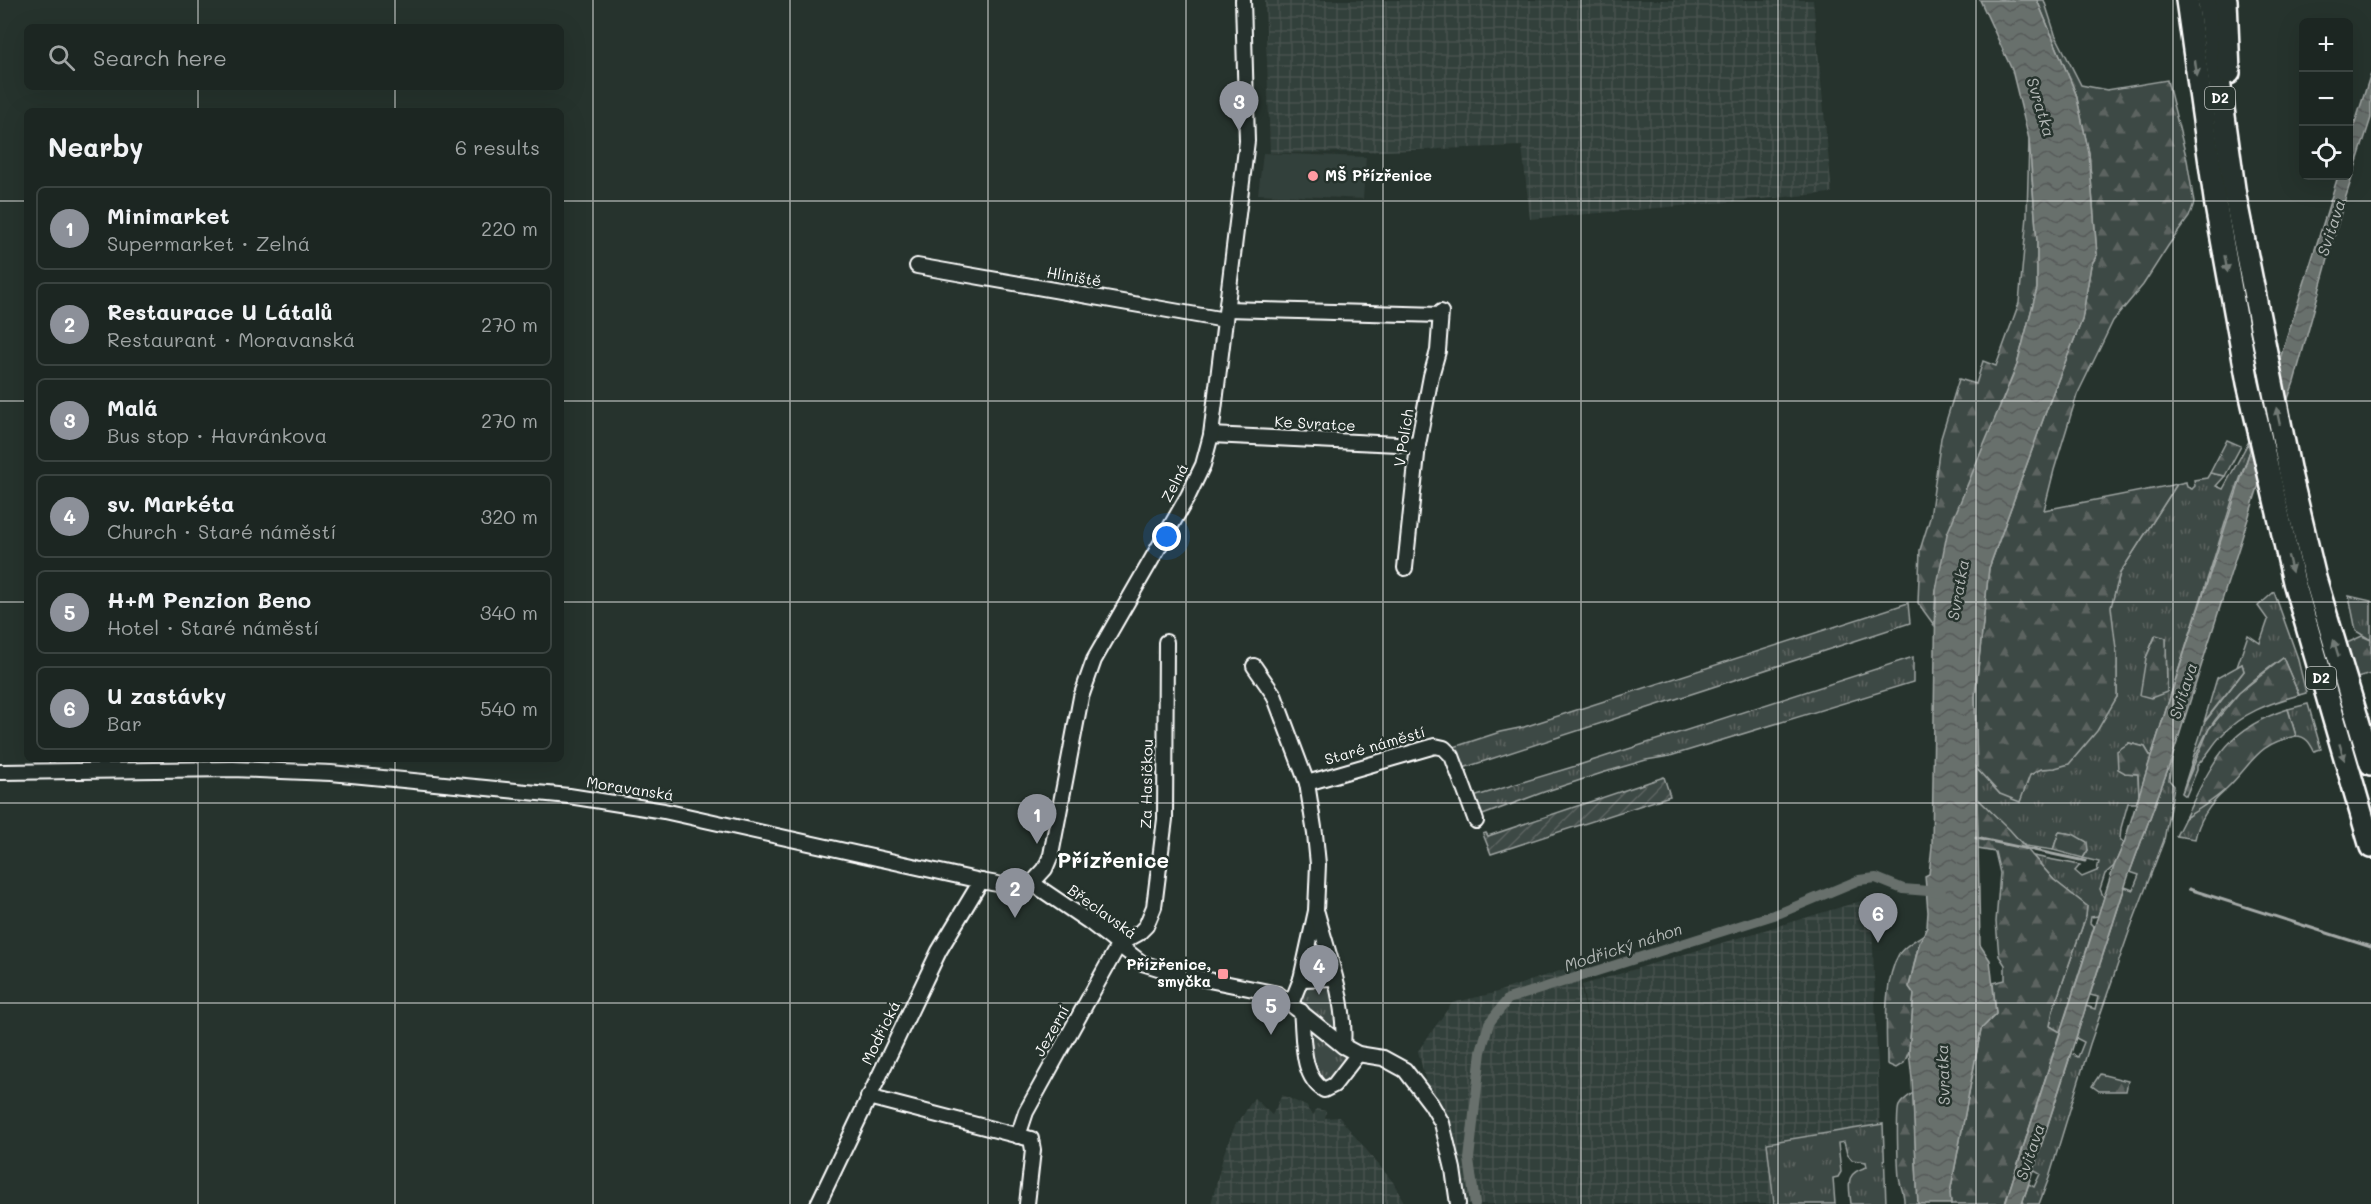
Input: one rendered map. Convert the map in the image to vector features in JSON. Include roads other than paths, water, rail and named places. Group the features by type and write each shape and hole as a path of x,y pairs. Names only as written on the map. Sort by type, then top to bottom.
{"highway":[{"name":"D2","path":"2208,0 2235,196 2290,473 2315,578 2371,764"},
{"path":"2226,0 2235,196"},
{"name":"D2","path":"2186,3 2216,206 2248,383 2276,508 2333,720 2371,847"}],"street":[{"name":"Zelná","path":"1032,883 1045,869 1051,855 1081,696 1094,660 1188,496 1203,465 1211,435 1247,141 1243,0"},
{"name":"Hliniště","path":"917,266 1226,315"},
{"name":"V Polích","path":"1226,315 1441,313 1438,351 1418,445 1405,567"},
{"name":"Ke Svratce","path":"1211,435 1418,445"},
{"name":"Za Hasičkou","path":"1119,944 1139,933 1146,926 1154,907 1165,819 1166,642"},
{"path":"1254,666 1274,695 1307,783 1318,864 1316,911 1296,1007 1308,1069 1314,1084 1324,1090 1334,1085 1358,1054"},
{"name":"Staré náměstí","path":"1307,783 1435,746 1444,748 1452,756 1476,821"},
{"name":"Moravanská","path":"0,772 233,769 331,774 568,796 664,811 981,881 1003,885 1032,883"},
{"name":"Modřická","path":"818,1204 939,951 981,881"},
{"name":"Břeclavská","path":"1032,883 1147,965 1174,973 1278,994 1296,1007"},
{"path":"1316,911 1335,978 1344,1033 1343,1046"},
{"name":"Jezerní","path":"1018,1137 1026,1112 1119,944"},
{"path":"1301,979 1335,978"},
{"path":"1296,1007 1343,1046 1358,1054 1383,1058 1405,1070 1431,1104 1442,1123 1453,1169 1458,1204"},
{"path":"868,1097 1031,1139 1033,1150 1027,1204"}],"water":[{"name":"Svratka","path":"1980,0 2037,0 2076,94 2089,153 2097,255 2091,265 2082,320 1989,568 1975,696 1980,945 1990,960 1996,1014 1981,1029 1950,1193 1951,1204 1918,1204 1909,1051 1914,994 1909,987 1919,944 1927,927 1925,876 1929,874 1932,846 1936,590 1947,534 2017,365 2037,289 2037,241 2029,139 2012,70"},
{"path":"2371,73 2371,118 2353,174 2353,129"},
{"name":"Svitava","path":"2337,180 2351,180 2294,382 2273,440 2172,758 2128,877 2022,1204 2005,1204 2114,866 2124,843"}],"waterway":[{"path":"1976,838 2085,861"},
{"name":"Modřický náhon","path":"1475,1204 1469,1159 1481,1052 1489,1023 1508,999 1780,913 1859,880 1876,878 1903,889 1941,892"},
{"path":"2189,889 2371,947"}],"place":[{"name":"Malá","path":"1239,131"},
{"name":"MŠ Přízřenice","path":"1313,176"},
{"name":"Minimarket","path":"1037,844"},
{"name":"Restaurace U Látalů","path":"1015,918"},
{"name":"U zastávky","path":"1878,943"},
{"name":"Přízřenice, smyčka","path":"1223,974"},
{"name":"sv. Markéta","path":"1319,995"},
{"name":"H+M Penzion Beno","path":"1271,1035"}],"district":[{"name":"Přízřenice","path":"1113,861"}]}
